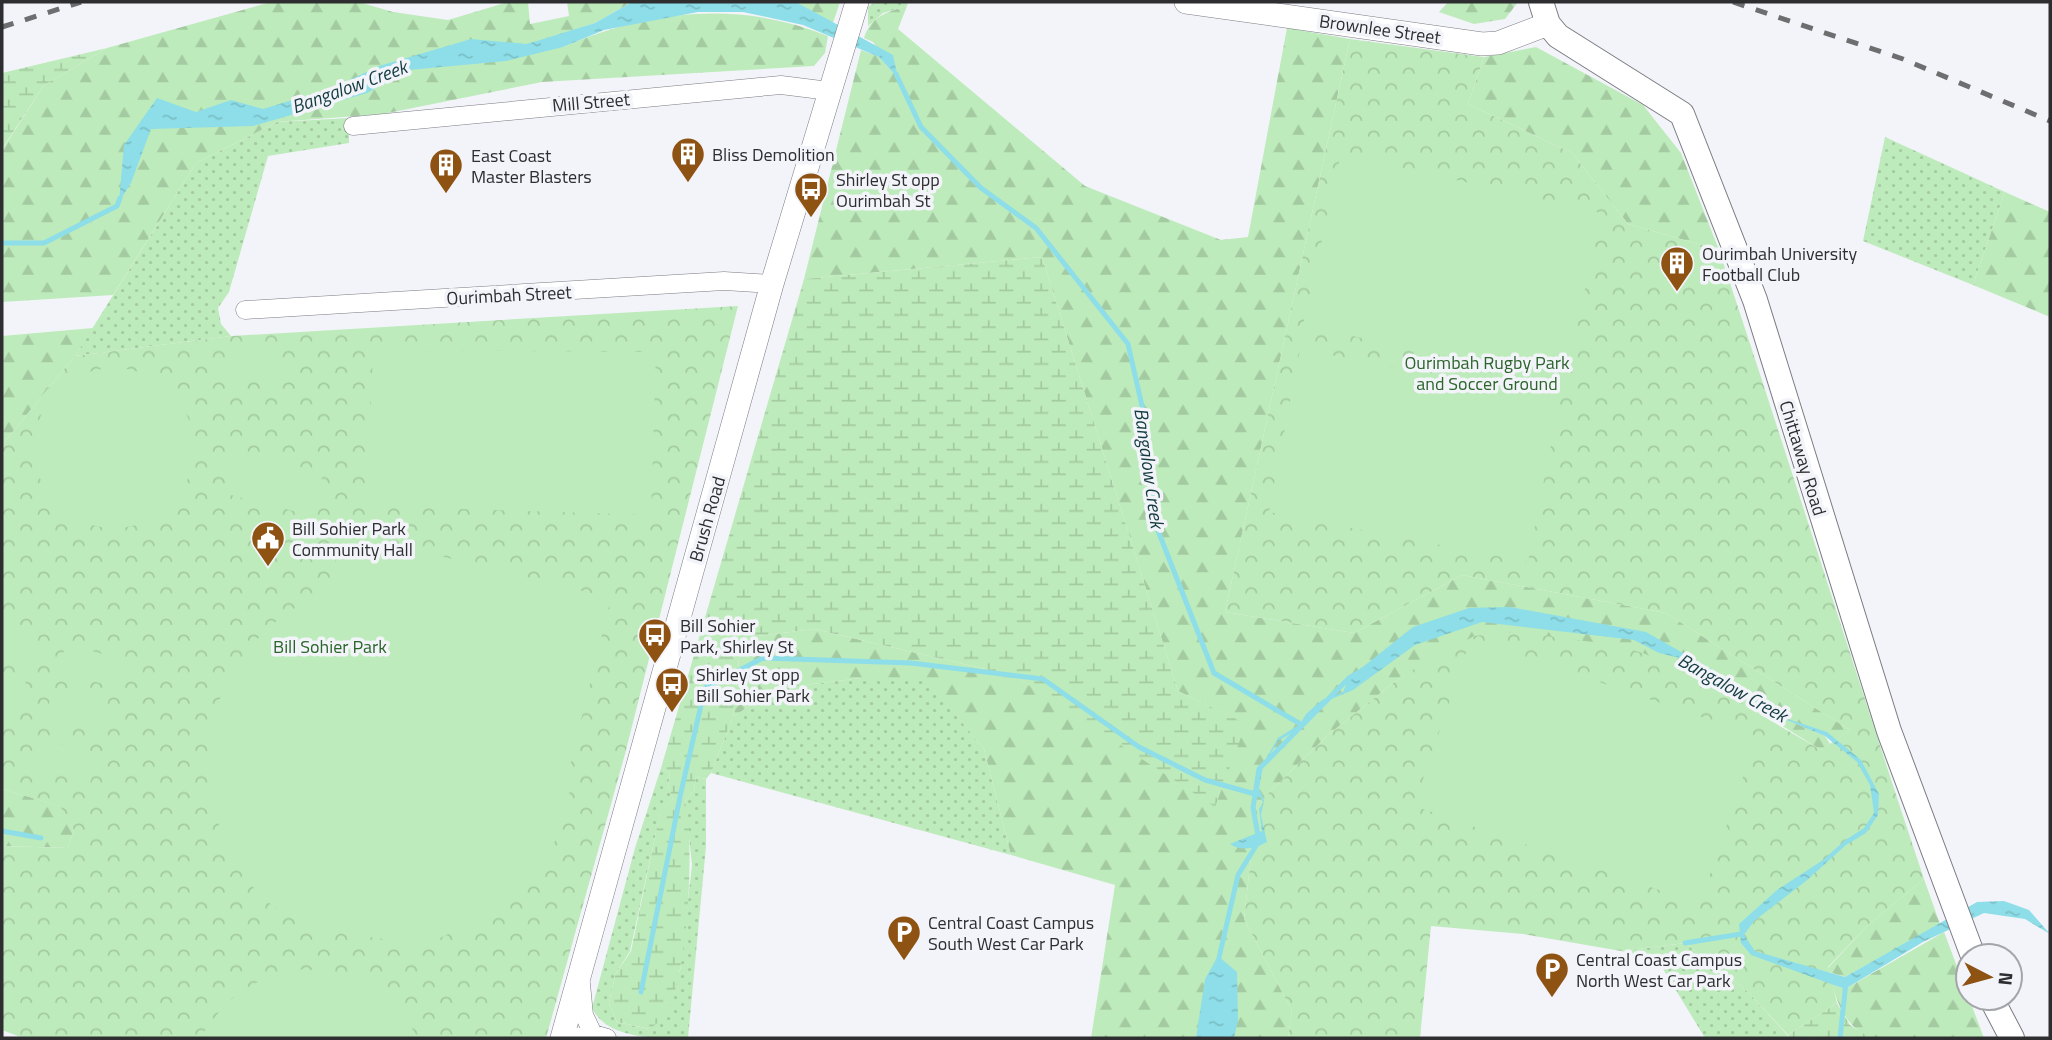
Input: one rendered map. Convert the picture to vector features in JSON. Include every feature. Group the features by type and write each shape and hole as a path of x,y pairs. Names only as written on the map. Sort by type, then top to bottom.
{"main road":[{"name":"Chittaway Road","path":"1545,13 1572,47 1682,114 1755,300 1889,731 1968,942"},
{"path":"1998,1012 2012,1038"}],"street":[{"name":"Brownlee Street","path":"1186,2 1482,44 1515,38 1545,13"},
{"name":"Brush Road","path":"562,1038 772,284 853,12"},
{"name":"Mill Street","path":"353,126 780,85 829,91"},
{"name":"Ourimbah Street","path":"244,310 724,281 772,284"},
{"path":"591,932 580,992 584,1015 600,1036"},
{"path":"572,1038 600,1036"}],"green space":[{"path":"271,2 359,2 393,12 448,20 508,2 528,2 530,24 569,16 567,2 632,2 595,23 577,29 563,47 629,25 695,14 761,17 828,36 825,53 814,66 542,82 383,114 277,122 196,163 113,295 2,302 2,150 44,85 107,48"},
{"path":"796,2 840,2 833,23"},
{"path":"875,2 908,2 907,6 883,13 868,26 868,7"},
{"path":"1448,2 1518,2 1505,19 1474,24 1439,12"},
{"path":"907,6 898,29 1085,186 1221,240 1248,237 1287,28 1350,39 1225,612 1354,633 1462,575 1666,613 1850,730 1836,740 1826,732 1790,721 1825,736 1830,744 1821,750 1768,717 1402,676 1328,735 1253,808 1253,838 1244,919 1292,1011 1288,1038 1091,1038 1115,885 1011,855 984,749 926,679 861,678 774,689 733,717 741,638 814,629 1015,676 1089,723 1245,724 1178,691 1042,257 804,279 861,50 879,57 897,76 873,42 864,38 875,20"},
{"name":"Ourimbah Rugby Park and Soccer Ground","path":"1350,39 1484,57 1468,104 1572,153 1628,224 1719,250 1924,879 1868,925 1828,967 1837,1003 1788,1035 1748,992 1685,943 1621,951 1523,934 1431,926 1420,1038 1288,1038 1292,1011 1244,919 1253,838 1253,808 1328,735 1402,676 1474,636 1516,632 1616,645 1643,653 1696,677 1821,750 1850,730 1666,613 1462,575 1354,633 1225,612"},
{"path":"1536,47 1643,105 1681,153 1719,250 1628,224 1572,153 1468,104 1484,57"},
{"path":"107,48 44,85 2,149 2,73"},
{"path":"349,118 349,143 268,156 229,292 218,308 221,324 231,336 75,356 196,163 277,122"},
{"path":"1885,137 2005,192 1973,285 1863,241"},
{"path":"1341,154 1602,213 1564,383 1303,325"},
{"path":"2005,192 2050,212 2050,317 1973,285"},
{"path":"1042,257 1178,691 1246,724 1215,807 1015,676 814,629 741,638 733,717 711,773 706,779 696,777 694,791 685,801 689,847 687,913 684,947 671,1003 662,1019 650,1029 617,1022 609,1003 615,975 631,951 660,813 673,799 668,786 670,773 661,768 804,279"},
{"name":"Bill Sohier Park","path":"738,306 625,754 546,1038 23,1038 2,1030 2,846 68,848 74,830 60,806 2,789 2,445 75,356 231,336"},
{"path":"93,328 75,356 2,445 2,336"},
{"path":"279,347 280,376 230,377 229,350"},
{"path":"1300,349 1560,399 1528,562 1269,512"},
{"path":"373,350 656,352 651,515 367,506"},
{"path":"114,368 145,374 170,392 188,417 194,448 188,479 170,504 145,522 114,528 83,522 58,504 40,479 34,448 40,417 58,392 83,374"},
{"path":"234,450 323,473 313,516 223,493"},
{"path":"343,532 611,598 571,761 567,806 550,852 522,892 505,908 483,922 434,940 391,940 349,934 308,923 277,909 254,888 236,862 222,832 213,803 208,768 209,744 212,721 224,689 234,670 259,638 290,611 328,591"},
{"path":"2,626 39,636 31,664 2,656"},
{"path":"1471,638 1757,736 1700,904 1414,806"},
{"path":"66,644 125,660 117,688 58,671"},
{"path":"2,675 26,682 17,710 2,706"},
{"path":"861,678 926,678 984,749 1011,855 711,773 733,717 774,689"},
{"path":"53,690 112,706 104,734 45,717"},
{"path":"39,738 99,755 90,783 31,765"},
{"path":"661,768 670,773 668,786 673,799 660,814 630,951 615,975 609,1003 617,1022 649,1029 680,971 692,865 685,801 694,791 696,777 706,779 706,846 688,1038 647,1037 621,1032 599,1018 592,1008 635,848"},
{"path":"2,789 61,806 74,830 68,848 2,846"},
{"path":"1924,879 1940,924 1845,977 1829,972 1828,968 1868,925"},
{"path":"1944,932 1954,958 1954,1012 1974,1012 1984,1038 1868,1037 1854,1027 1840,1008 1832,984 1845,989"},
{"path":"1685,943 1748,992 1790,1038 1705,1038 1657,959 1621,951"},
{"path":"293,969 334,973 366,984 393,1004 418,1038 200,1038 220,1011 239,993 261,980"},
{"path":"1837,1003 1850,1025 1870,1038 1790,1038 1788,1035"}],"water":[{"path":"632,2 796,2 893,55 898,78 879,57 803,25 743,12 698,12 604,30 563,47 506,61 409,70 367,93 253,126 151,129 131,183 119,202 124,145 157,98 196,112 231,100 263,109 335,87 379,66 471,39 527,44 595,23"},
{"path":"1510,607 1646,632 1720,674 1776,715 1827,732 1861,760 1879,794 1878,815 1866,833 1846,845 1806,881 1754,921 1744,935 1755,951 1845,977 1977,902 2004,901 2029,910 2050,934 2025,919 1984,913 1923,942 1845,989 1751,955 1741,943 1739,924 1777,890 1823,860 1864,828 1874,813 1870,785 1857,762 1825,736 1775,715 1688,660 1659,653 1634,640 1482,622 1415,645 1353,690 1324,702 1310,714 1305,725 1278,741 1263,767 1259,788 1264,800 1261,815 1267,842 1248,848 1230,844 1262,831 1259,809 1263,803 1261,798 1256,796 1260,769 1278,738 1300,724 1306,714 1322,700 1343,692 1349,678 1413,627 1469,608"},
{"path":"1218,956 1237,972 1238,1020 1234,1038 1196,1038 1205,979"}],"waterway":[{"name":"Bangalow Creek","path":"896,74 921,127 981,188 1036,228 1128,344 1147,428 1155,523 1214,673 1302,725"},
{"name":"Bangalow Creek","path":"2,243 44,243 117,206 120,198"},
{"path":"641,992 705,688 763,658 911,663 1043,679 1139,747 1205,780 1255,794"},
{"path":"1218,962 1238,875 1259,841 1253,808 1259,769 1349,678 1375,663"},
{"path":"2,831 41,838"},
{"path":"1685,943 1741,934"},
{"path":"1840,1038 1846,982"}],"railway":[{"path":"2,27 81,2"},
{"path":"1733,2 1903,59 2050,121"}],"place":[{"name":"Bliss Demolition","path":"688,184"},
{"name":"East Coast Master Blasters","path":"446,195"},
{"name":"Shirley St opp Ourimbah St","path":"811,219"},
{"name":"Ourimbah University Football Club","path":"1677,293"},
{"name":"Bill Sohier Park Community Hall","path":"268,568"},
{"name":"Bill Sohier Park, Shirley St","path":"655,665"},
{"name":"Shirley St opp Bill Sohier Park","path":"672,714"},
{"name":"Central Coast Campus South West Car Park","path":"904,962"},
{"name":"Central Coast Campus North West Car Park","path":"1552,999"}]}
